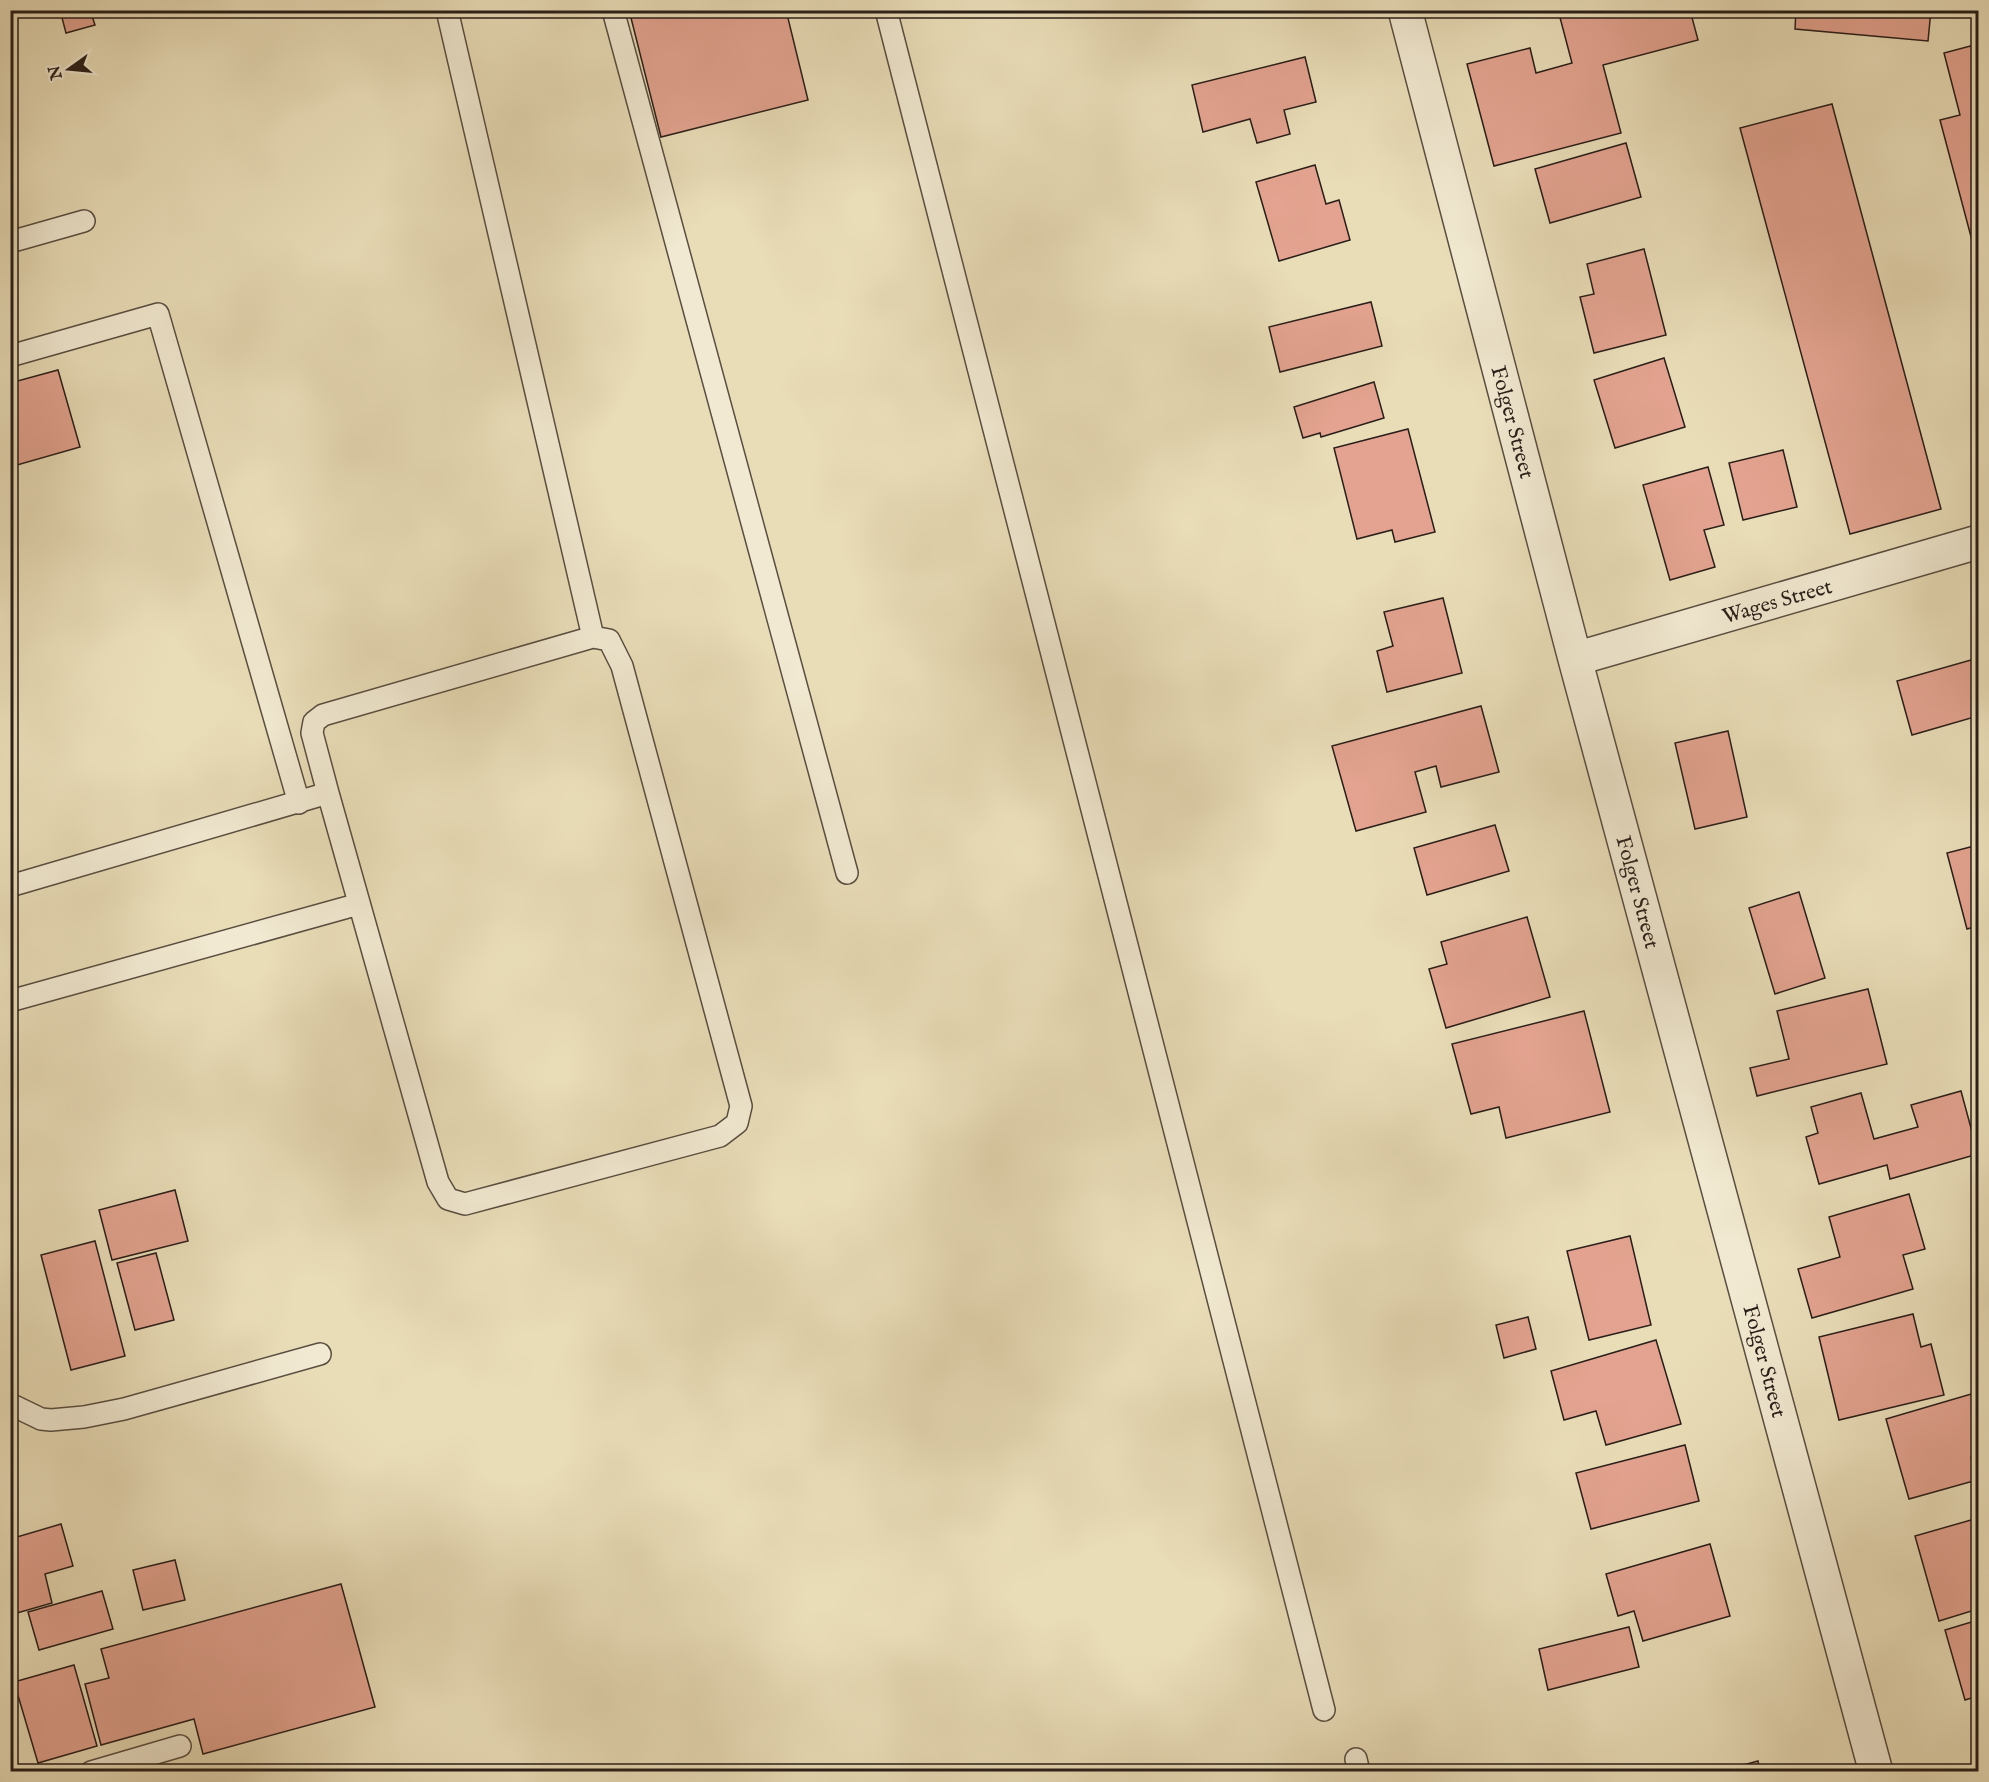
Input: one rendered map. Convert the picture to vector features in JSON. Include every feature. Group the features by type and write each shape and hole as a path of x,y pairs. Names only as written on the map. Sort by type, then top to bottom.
{"street":[{"name":"Folger Street","path":"1405,10 1575,659 1876,1772"},
{"name":"Wages Street","path":"1575,659 1978,542"}],"lane":[{"path":"447,10 593,637"},
{"path":"614,10 847,873"},
{"path":"886,10 1324,1710"},
{"path":"10,242 84,220"},
{"path":"10,356 158,314 299,802"},
{"path":"593,637 609,640 622,666 741,1106 737,1124 720,1136 465,1204 448,1199 438,1182 328,794 312,733 314,722 323,715 593,637"},
{"path":"10,886 328,794"},
{"path":"10,1001 359,904"},
{"path":"10,1404 41,1419 84,1417 124,1409 320,1354"},
{"path":"90,1772 180,1746"}],"building":[{"path":"60,10 90,10 95,25 66,33"},
{"path":"629,10 786,10 808,100 661,137"},
{"path":"1558,10 1690,10 1698,40 1603,65 1621,133 1494,166 1467,64 1530,48 1536,73 1572,63"},
{"path":"1796,10 1931,10 1928,41 1795,29"},
{"path":"1978,44 1978,263 1940,120 1960,115 1944,53"},
{"path":"1305,57 1316,102 1284,110 1290,134 1257,143 1250,119 1203,132 1192,85"},
{"path":"1832,104 1941,509 1850,534 1740,128"},
{"path":"1626,143 1641,197 1550,223 1535,169"},
{"path":"1315,165 1326,204 1339,200 1350,240 1279,261 1256,182"},
{"path":"1644,249 1666,335 1594,353 1580,297 1594,294 1587,264"},
{"path":"1371,302 1382,346 1280,372 1269,327"},
{"path":"1664,358 1685,427 1615,448 1594,380"},
{"path":"58,370 80,447 10,467 10,383"},
{"path":"1374,382 1384,418 1321,437 1320,433 1303,438 1294,407"},
{"path":"1408,429 1435,532 1395,542 1392,530 1357,539 1334,448"},
{"path":"1783,450 1797,507 1743,520 1729,463"},
{"path":"1708,467 1724,525 1704,530 1715,567 1670,580 1643,485"},
{"path":"1443,598 1462,673 1387,692 1377,651 1393,646 1384,612"},
{"path":"1978,658 1978,716 1912,735 1897,681"},
{"path":"1481,706 1499,772 1441,787 1436,766 1415,772 1426,812 1356,831 1332,746"},
{"path":"1728,731 1747,817 1695,829 1675,743"},
{"path":"1495,825 1509,871 1427,895 1414,848"},
{"path":"1978,845 1978,926 1967,929 1947,853"},
{"path":"1799,892 1825,978 1775,994 1749,908"},
{"path":"1527,917 1550,997 1446,1028 1429,969 1447,964 1441,942"},
{"path":"1868,989 1887,1064 1757,1096 1750,1068 1789,1059 1777,1011"},
{"path":"1584,1011 1610,1112 1506,1138 1499,1107 1471,1114 1452,1044"},
{"path":"1961,1091 1978,1154 1890,1179 1887,1165 1819,1184 1806,1137 1818,1133 1811,1107 1861,1093 1874,1139 1918,1127 1911,1105"},
{"path":"175,1190 188,1241 112,1260 99,1210"},
{"path":"1909,1194 1925,1249 1903,1255 1913,1289 1812,1318 1798,1269 1840,1257 1829,1217"},
{"path":"1630,1236 1651,1325 1589,1340 1567,1251"},
{"path":"95,1241 125,1356 71,1370 41,1255"},
{"path":"156,1253 174,1320 135,1330 117,1263"},
{"path":"1913,1314 1921,1347 1931,1344 1944,1395 1839,1420 1819,1337"},
{"path":"1528,1317 1536,1349 1504,1358 1496,1325"},
{"path":"1656,1340 1681,1424 1606,1445 1596,1411 1564,1420 1551,1371"},
{"path":"1978,1392 1978,1455 1971,1457 1977,1480 1909,1499 1886,1419"},
{"path":"1685,1445 1699,1501 1591,1529 1576,1473"},
{"path":"1978,1518 1978,1609 1939,1621 1915,1536"},
{"path":"61,1524 73,1566 45,1574 52,1603 10,1615 10,1539"},
{"path":"1710,1544 1730,1616 1643,1641 1634,1611 1618,1616 1606,1574"},
{"path":"175,1560 185,1600 143,1610 133,1570"},
{"path":"341,1584 375,1707 203,1754 194,1719 101,1745 85,1684 109,1678 101,1649"},
{"path":"102,1591 113,1629 39,1650 28,1612"},
{"path":"1978,1620 1978,1696 1965,1700 1945,1630"},
{"path":"1629,1627 1639,1667 1548,1690 1539,1649"},
{"path":"74,1665 97,1746 38,1763 14,1682"},
{"path":"1758,1761 1760,1772 1718,1772"},
{"path":"1978,1765 1978,1772 1954,1772"}]}
